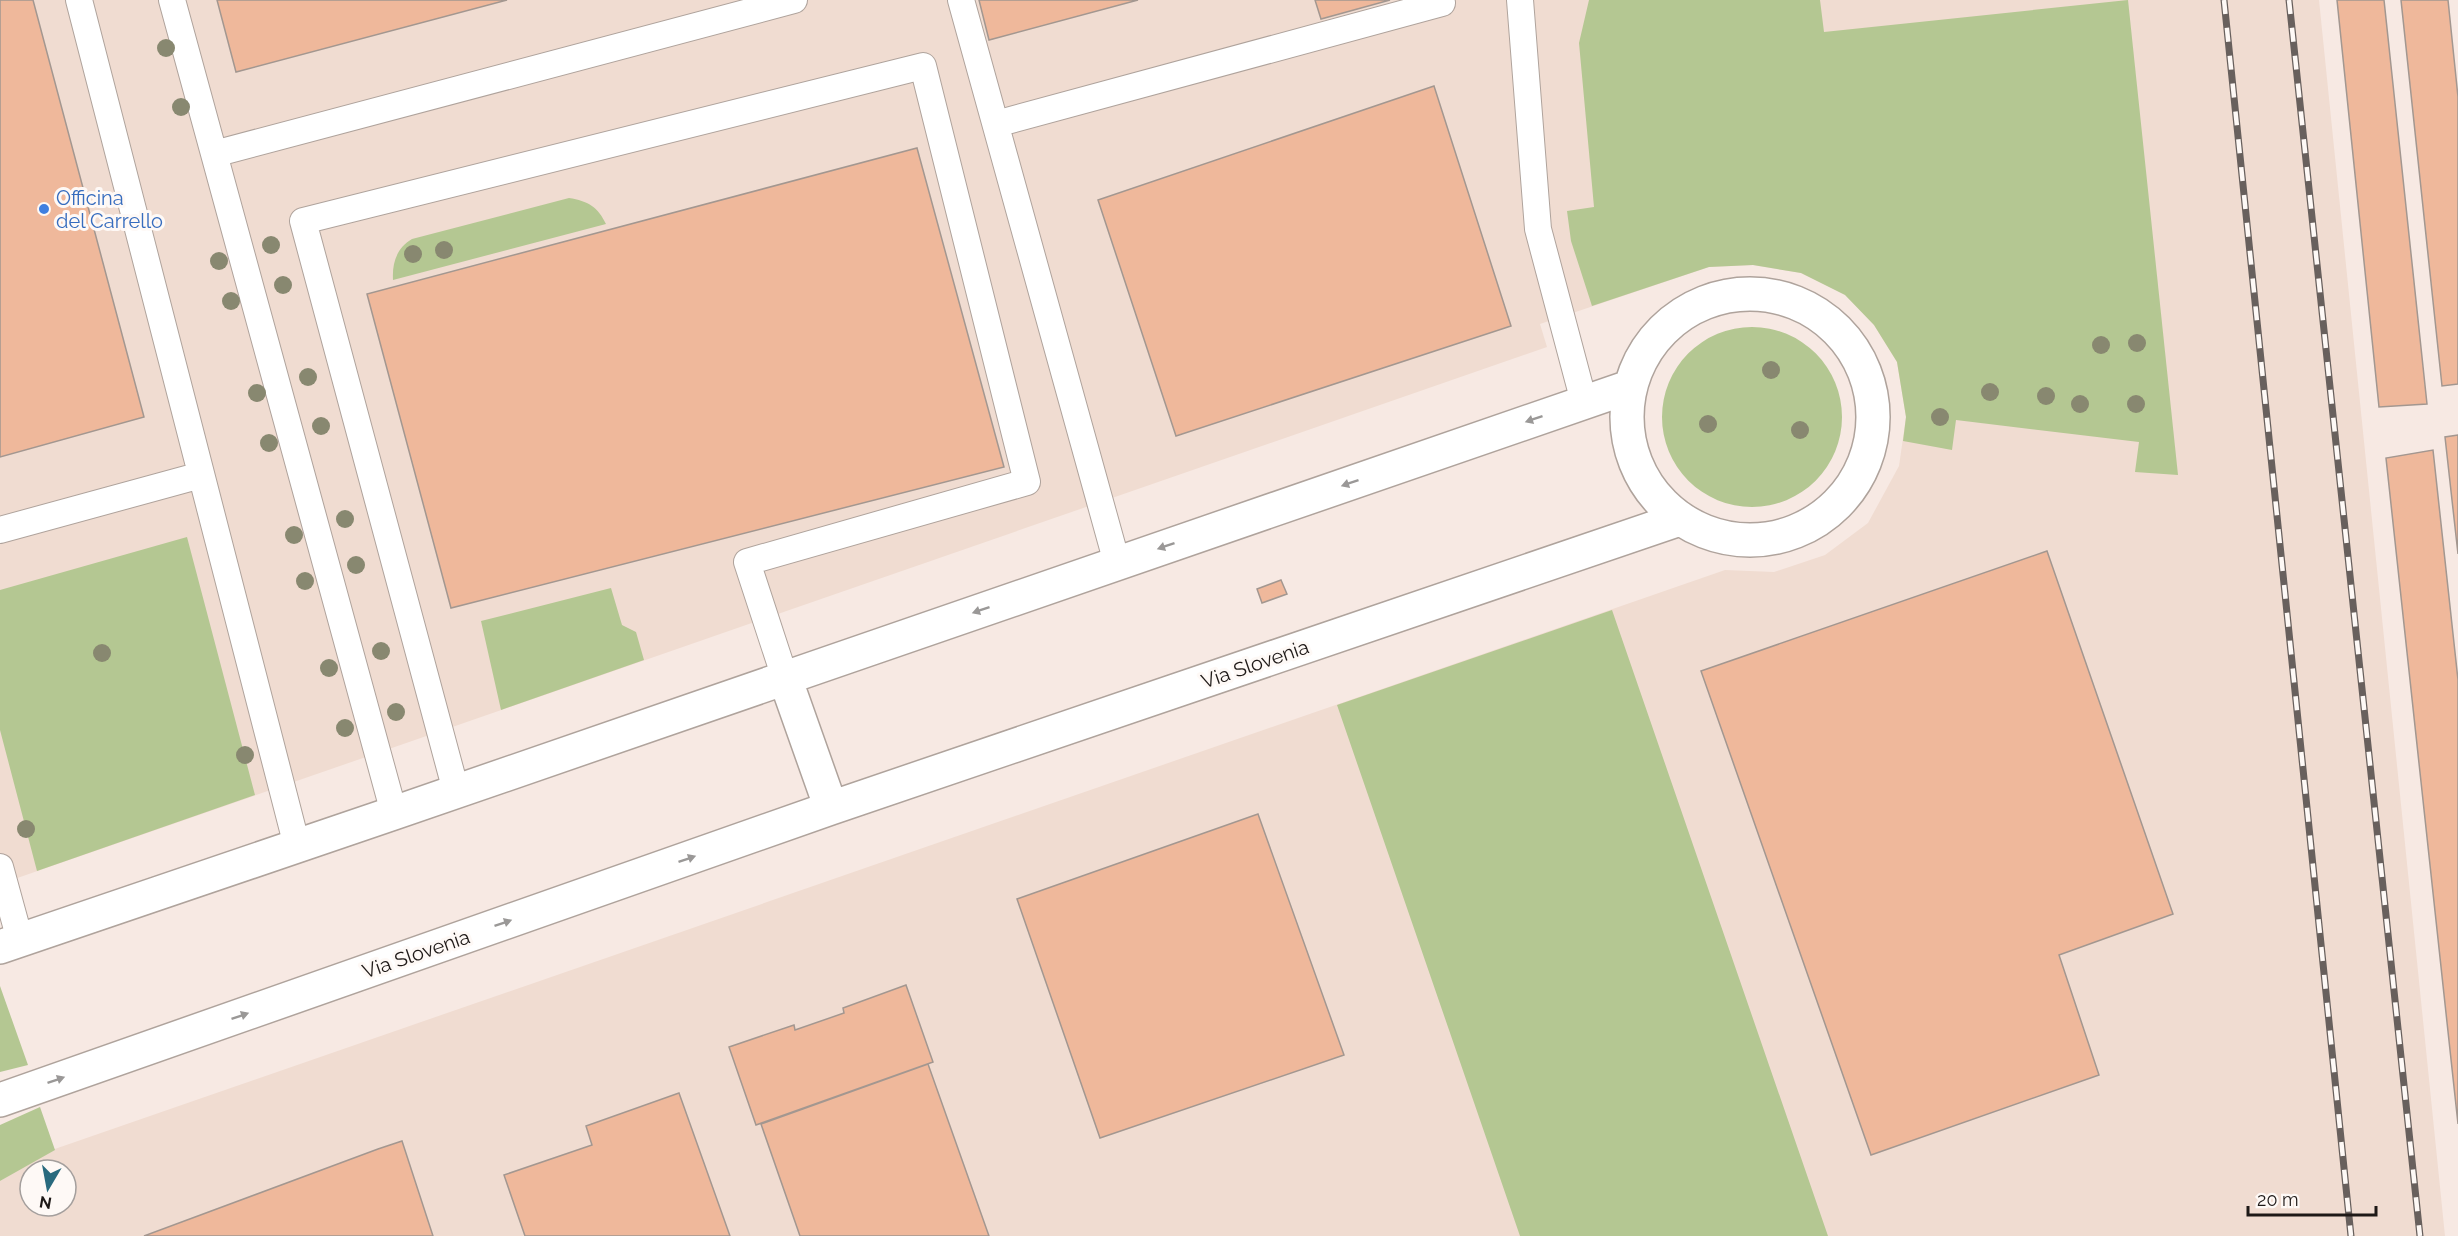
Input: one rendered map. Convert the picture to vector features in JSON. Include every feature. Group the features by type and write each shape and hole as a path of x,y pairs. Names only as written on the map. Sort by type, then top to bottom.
{"street":[{"path":"1753,293 1794,301 1831,322 1857,354 1873,393 1873,435 1861,474 1835,507 1800,531 1760,540 1718,536 1680,519 1653,493 1634,461 1626,423 1629,387 1646,348 1674,318 1712,299 1753,293"},
{"path":"10,943 1629,387"},
{"name":"Via Slovenia","path":"0,1100 831,808 1680,519"},
{"path":"785,678 831,808"}],"lane":[{"path":"78,0 297,846"},
{"path":"172,0 394,813"},
{"path":"214,154 794,0"},
{"path":"961,0 1117,563"},
{"path":"996,124 1442,3 1441,0"},
{"path":"1520,0 1538,229 1584,402"},
{"path":"456,791 303,221 923,66 1027,482 747,562 785,678"},
{"path":"0,530 201,475"},
{"path":"0,867 10,943"}],"shaded area":[{"path":"0,0 2319,0 2445,1236 0,1236 0,1181 18,1170 18,1218 78,1218 78,1158 38,1158 49,1151 1725,570 1774,572 1825,555 1868,523 1899,466 1906,417 1897,362 1874,325 1846,295 1801,273 1753,265 1709,267 1540,324 1547,347 0,884"}],"green space":[{"path":"1589,0 1820,0 1824,32 2128,0 2178,475 2135,472 2139,442 1956,420 1952,450 1903,441 1906,417 1897,362 1874,325 1845,295 1801,273 1753,265 1709,267 1592,306 1571,241 1567,211 1594,207 1579,43"},
{"path":"569,198 592,206 600,213 606,224 393,280 396,256 412,239"},
{"path":"1752,327 1770,328 1787,334 1816,353 1835,382 1841,399 1841,435 1835,452 1816,481 1787,500 1770,506 1752,507 1734,506 1717,500 1688,481 1669,452 1663,435 1662,417 1663,399 1669,382 1688,353 1717,334 1734,328"},
{"path":"187,537 255,795 37,871 0,730 0,590"},
{"path":"611,588 622,625 636,632 644,660 501,710 481,621"},
{"path":"1612,610 1828,1236 1520,1236 1337,705"},
{"path":"0,986 28,1065 0,1072"},
{"path":"40,1107 55,1150 41,1158 18,1158 18,1171 0,1181 0,1125"}],"building":[{"name":"Officina del Carrello","path":"0,0 33,0 144,417 0,457"},
{"path":"217,0 507,0 236,72"},
{"path":"979,0 1138,0 989,40"},
{"path":"1315,0 1390,0 1321,19"},
{"path":"2337,0 2384,0 2427,404 2379,407"},
{"path":"2401,0 2448,0 2458,97 2458,384 2442,386"},
{"path":"1434,86 1511,326 1176,436 1098,200"},
{"path":"917,148 1004,467 451,608 367,294"},
{"path":"2458,435 2458,554 2445,437"},
{"path":"2433,450 2458,680 2458,1124 2386,458"},
{"path":"2047,551 2173,914 2059,955 2099,1075 1871,1155 1701,671"},
{"path":"1281,580 1287,594 1262,603 1257,589"},
{"path":"1258,814 1344,1055 1100,1138 1017,899"},
{"path":"906,985 933,1062 756,1125 729,1047 794,1025 795,1030 844,1013 843,1008"},
{"path":"928,1064 989,1236 800,1236 761,1124"},
{"path":"679,1093 730,1236 525,1236 504,1175 592,1145 586,1126"},
{"path":"402,1141 433,1236 144,1236 378,1149"}],"railway":[{"path":"2224,0 2351,1236"},
{"path":"2289,0 2420,1236"}],"place":[{"name":"Officina del Carrello","path":"44,209"}]}
